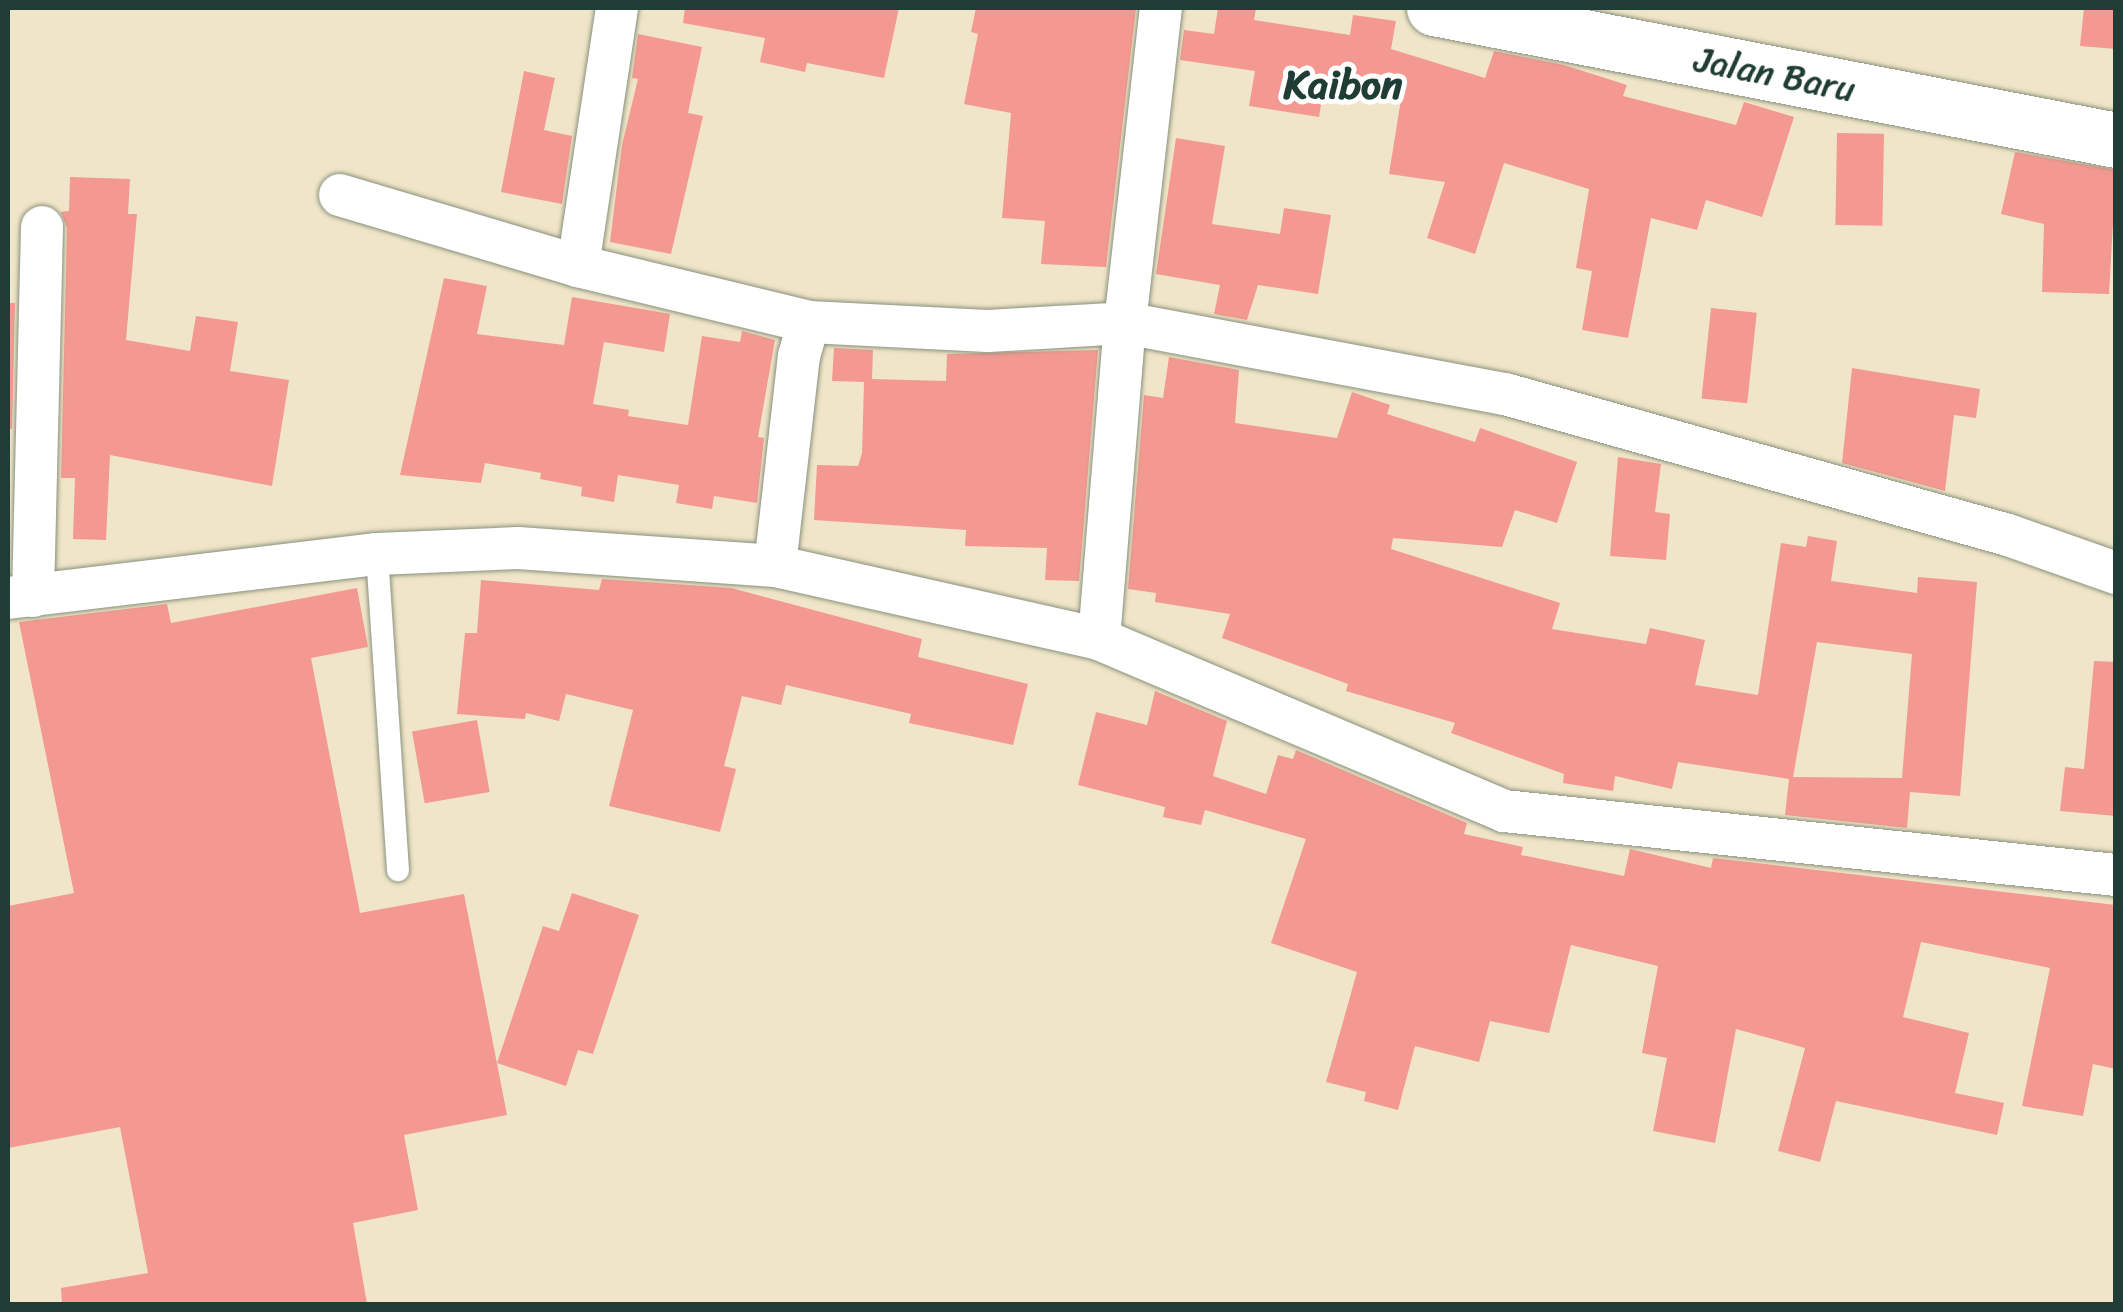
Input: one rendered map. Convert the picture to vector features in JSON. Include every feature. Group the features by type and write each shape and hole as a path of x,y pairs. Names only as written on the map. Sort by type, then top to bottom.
{"street":[{"path":"578,266 617,8"},
{"path":"1099,639 1125,322 1161,8"},
{"name":"Jalan Baru","path":"1434,8 2116,140"},
{"path":"340,195 578,266 809,322 988,330 1125,322 1505,394 2008,535 2116,573"},
{"path":"42,227 20,597 377,554 518,548 775,566 1099,639 1504,810 2116,875"},
{"path":"775,566 799,356 809,322"}],"lane":[{"path":"377,554 398,870"}],"building":[{"path":"685,8 899,8 884,78 807,63 805,72 760,62 765,38 683,23"},
{"path":"976,8 1136,8 1106,267 1041,264 1045,221 1002,218 1011,113 964,104 978,34 971,32"},
{"path":"1218,8 1256,8 1254,20 1350,35 1353,15 1396,21 1391,49 1485,78 1494,51 1564,65 1627,85 1623,96 1736,125 1744,102 1794,117 1762,217 1706,200 1697,230 1651,218 1628,338 1582,330 1592,271 1576,268 1589,189 1504,163 1475,254 1427,238 1445,182 1389,174 1402,93 1325,81 1319,117 1249,106 1255,71 1180,60 1184,30 1214,34"},
{"path":"2084,8 2116,8 2116,49 2080,46"},
{"path":"638,34 702,47 688,113 703,116 671,254 610,242 622,145 638,79 632,78"},
{"path":"524,71 555,78 544,130 572,136 562,204 501,192"},
{"path":"1837,133 1884,134 1882,226 1835,225"},
{"path":"1176,138 1225,146 1212,224 1280,234 1284,208 1331,215 1318,294 1258,285 1247,320 1214,314 1220,285 1156,274"},
{"path":"2015,152 2116,170 2109,294 2042,292 2044,224 2001,214"},
{"path":"70,177 130,179 128,214 137,214 126,340 190,351 196,316 238,322 230,371 289,380 272,486 110,455 106,540 73,539 75,478 61,478 67,228 61,212 69,211"},
{"path":"444,278 487,286 477,334 564,345 572,297 670,314 664,352 604,342 593,404 629,410 628,416 688,425 702,336 740,342 742,331 775,340 758,437 764,438 757,503 714,496 712,509 676,503 679,485 618,475 614,502 581,496 582,487 540,479 541,473 485,463 481,483 400,475"},
{"path":"8,303 15,303 12,429 8,429"},
{"path":"1711,308 1757,313 1747,403 1701,399"},
{"path":"834,348 873,350 872,379 946,381 947,354 1098,350 1079,581 1045,580 1047,548 965,546 966,530 814,520 817,465 858,466 862,453 864,382 832,381"},
{"path":"1169,357 1239,370 1235,423 1337,438 1352,392 1390,405 1387,414 1475,442 1480,428 1577,462 1557,523 1515,510 1502,547 1393,538 1391,549 1560,603 1552,629 1646,644 1650,628 1705,640 1695,685 1758,695 1781,543 1806,547 1808,536 1837,541 1831,581 1917,593 1918,577 1977,582 1960,796 1910,792 1907,828 1785,815 1789,779 1678,762 1672,789 1615,776 1613,791 1563,783 1564,774 1451,733 1455,723 1346,691 1348,684 1222,638 1230,614 1155,602 1156,593 1128,589 1144,395 1163,398","holes":["1817,642 1912,654 1902,778 1793,777"]},
{"path":"1852,368 1980,389 1976,418 1954,415 1945,491 1842,463"},
{"path":"1618,457 1661,464 1655,512 1670,514 1666,560 1610,556"},
{"path":"602,579 731,588 922,639 918,657 1028,684 1013,745 909,723 911,714 786,685 781,705 742,696 724,766 736,769 720,832 609,806 633,710 566,694 559,721 526,713 525,719 457,714 465,633 477,633 481,580 599,590"},
{"path":"357,588 368,647 311,658 360,913 464,894 507,1115 404,1135 418,1210 353,1223 367,1304 62,1304 61,1288 148,1273 120,1127 8,1148 8,906 74,893 19,622 167,604 171,623"},
{"path":"2094,661 2116,662 2116,816 2060,811 2065,767 2084,769"},
{"path":"1155,691 1227,721 1213,776 1266,794 1278,755 1293,759 1296,750 1467,823 1464,834 1523,847 1521,855 1624,876 1630,849 1711,868 1713,858 2116,905 2116,1069 2093,1064 2083,1116 2022,1106 2050,968 1921,942 1903,1017 1969,1033 1955,1093 2004,1103 1997,1135 1836,1101 1820,1162 1778,1151 1805,1048 1736,1029 1715,1143 1653,1131 1667,1058 1642,1053 1658,966 1571,945 1549,1033 1490,1021 1479,1062 1415,1046 1398,1110 1364,1101 1366,1092 1326,1082 1357,972 1271,943 1306,839 1205,810 1201,825 1163,817 1165,807 1078,785 1096,712 1147,725"},
{"path":"477,720 490,792 425,803 412,731"},
{"path":"572,893 639,915 593,1054 578,1050 566,1086 497,1063 543,926 559,931"}],"district":[{"name":"Kaibon","path":"1343,85"}]}
